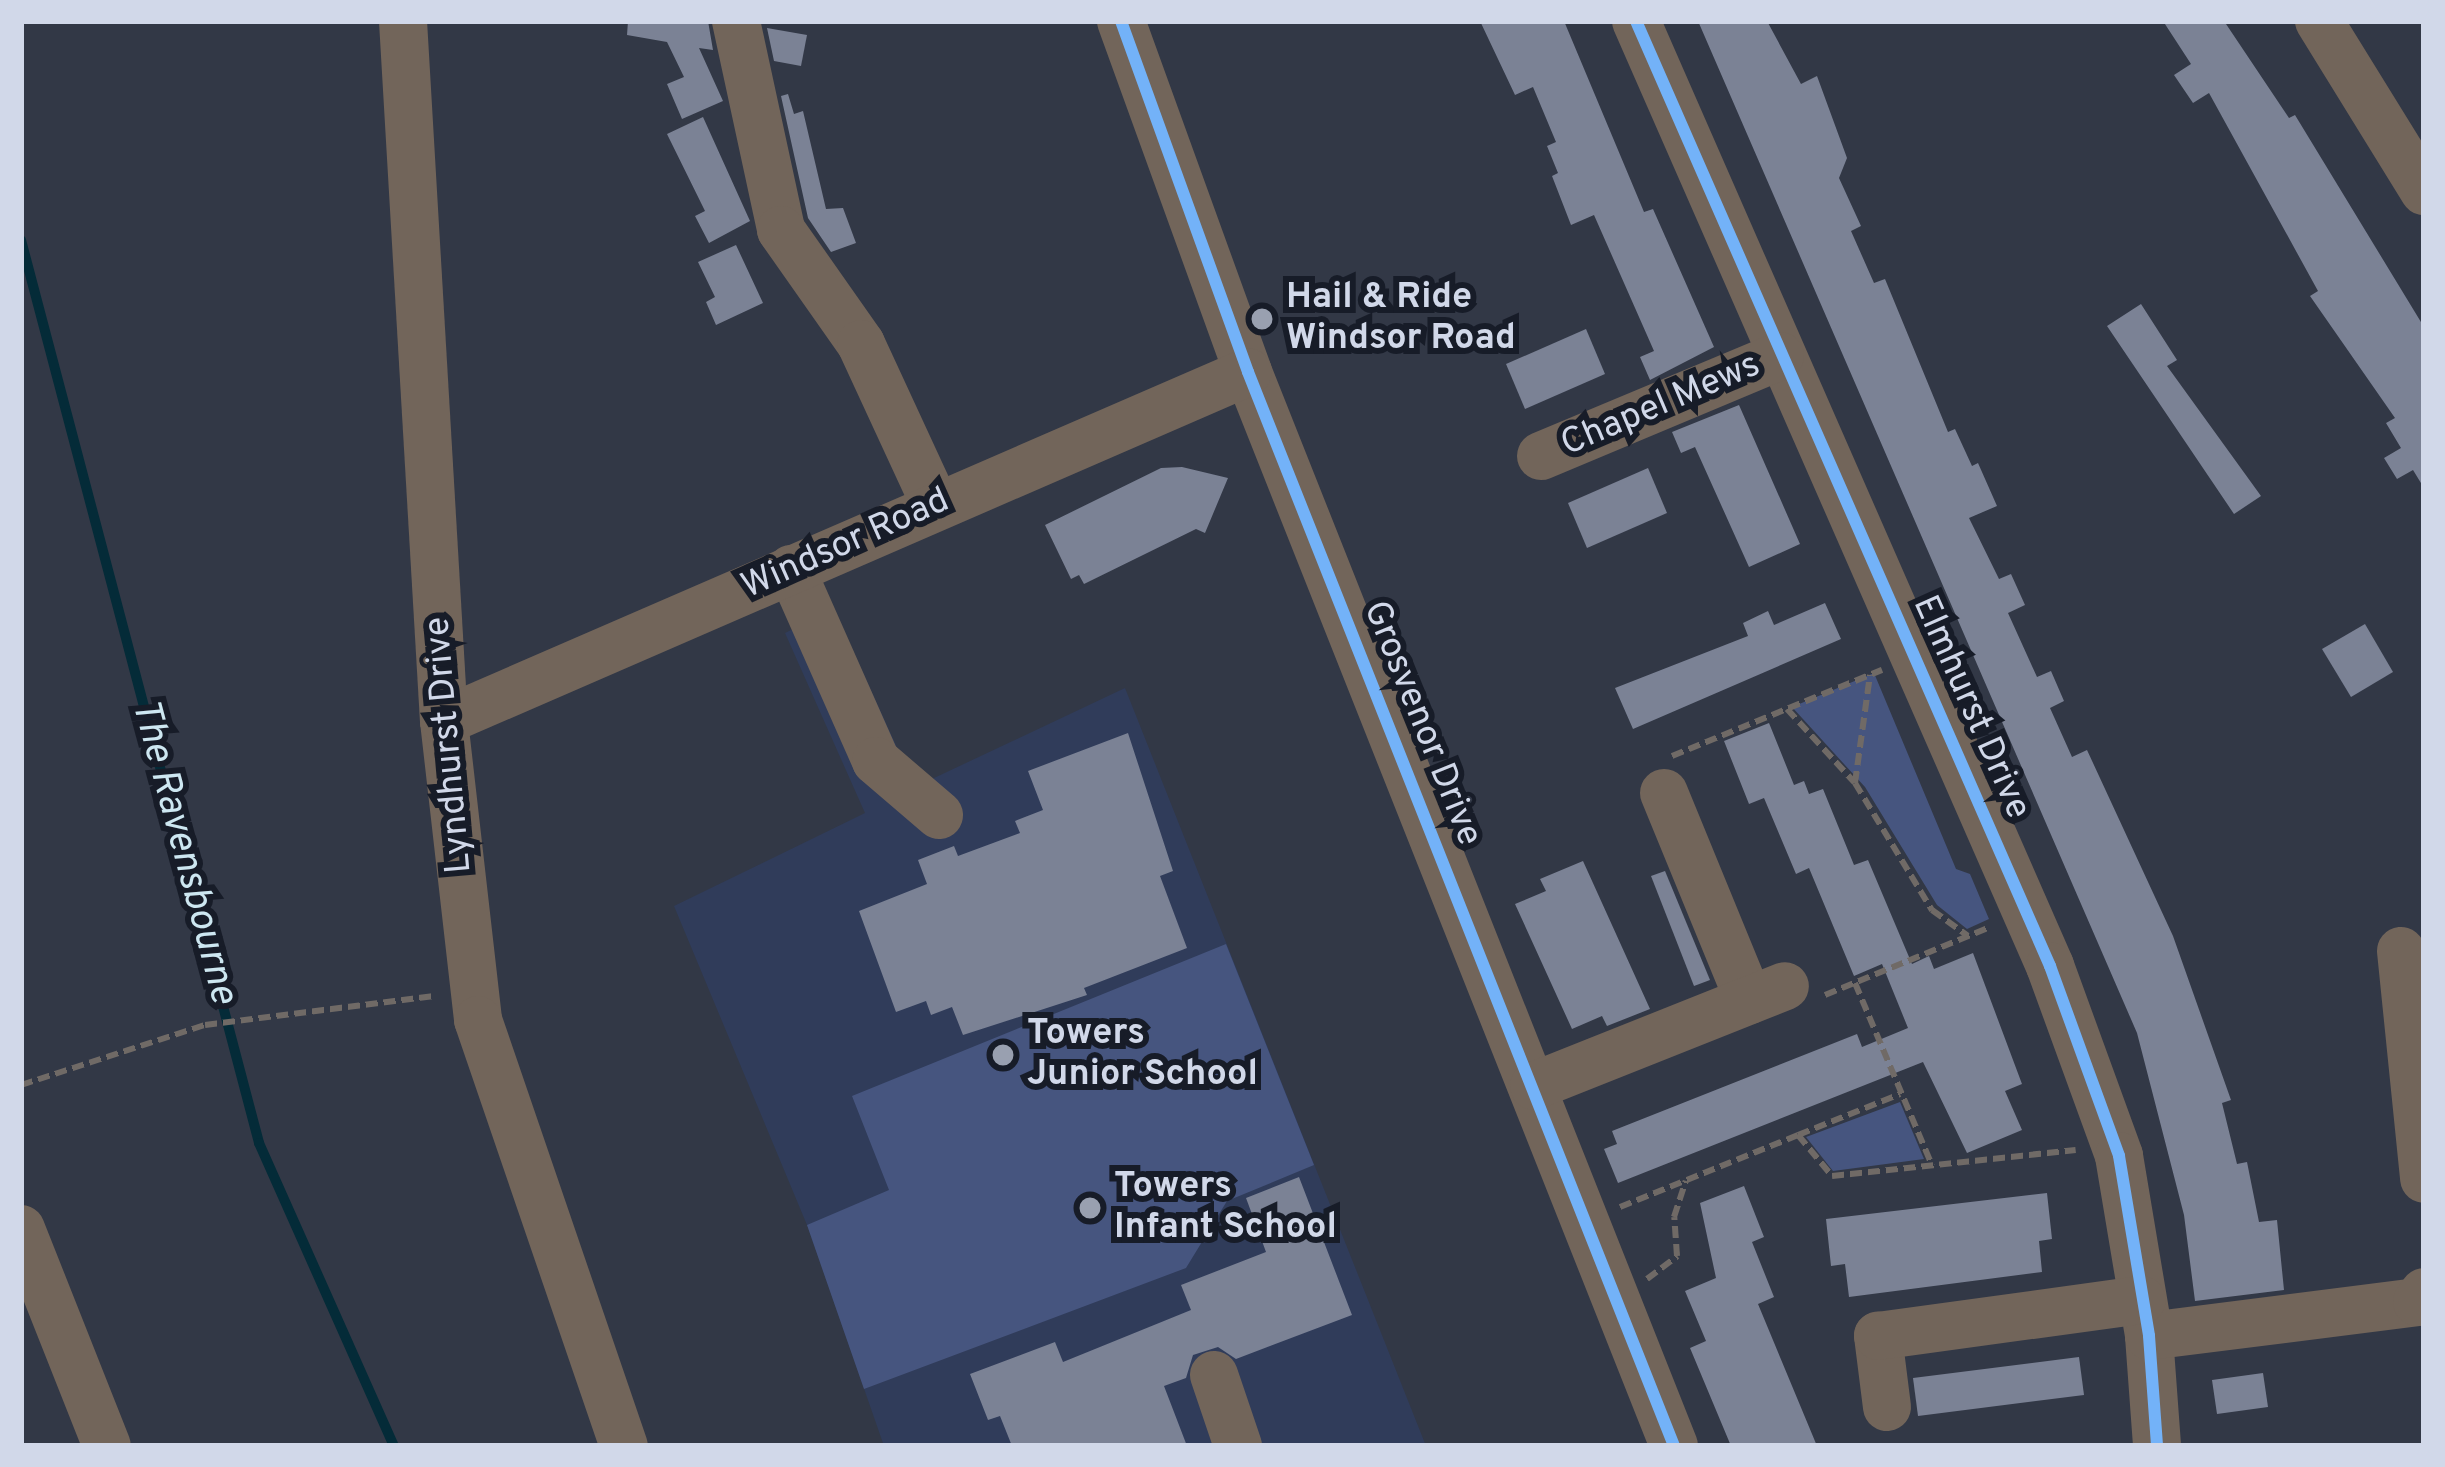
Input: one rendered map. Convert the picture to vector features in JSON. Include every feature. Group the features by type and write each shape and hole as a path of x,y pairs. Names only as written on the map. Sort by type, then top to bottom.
{"street":[{"name":"Lyndhurst Drive","path":"403,21 444,721 478,1020 624,1446"},
{"path":"736,21 781,230 861,344 936,506"},
{"name":"Grosvenor Drive","path":"1120,21 1249,372 1674,1446"},
{"name":"Elmhurst Drive","path":"1636,21 2027,912 2115,1145 2145,1318 2157,1446"},
{"path":"2319,21 2424,191"},
{"name":"Chapel Mews","path":"1541,456 1780,356"},
{"name":"Windsor Road","path":"444,721 1249,372"},
{"path":"791,569 876,761 939,815"},
{"path":"1534,1086 1767,993 1664,793"},
{"path":"2401,951 2424,1179"},
{"path":"21,1229 107,1446"},
{"path":"1887,1407 1878,1336 2416,1302 2424,1292"},
{"path":"1214,1375 1238,1446"}],"path":[{"path":"1664,793 1653,764 1915,657"},
{"path":"1855,783 1870,674"},
{"path":"1786,709 1855,783 1932,910 1968,936"},
{"path":"1767,993 1795,1008 2027,912"},
{"path":"1856,983 1932,1165"},
{"path":"21,1084 205,1025 475,990"},
{"path":"1587,1220 1902,1094"},
{"path":"1798,1136 1832,1176 2115,1145"},
{"path":"1617,1294 1664,1271 1677,1256 1674,1217 1686,1180"}],"shaded area":[{"name":"Towers Junior School","path":"834,609 915,787 1125,688 1426,1446 884,1446 807,1225 674,906 865,813 785,633"},
{"path":"1874,673 1956,869 1970,874 1989,919 1967,929 1937,905 1865,787 1792,707"},
{"path":"1226,944 1314,1165 1227,1201 1186,1268 864,1389 807,1225 889,1190 852,1096"},
{"path":"1900,1102 1924,1159 1833,1171 1806,1137"}],"building":[{"path":"628,21 708,21 713,50 699,48 723,101 682,119 667,84 684,77 667,42 627,35"},
{"path":"1480,21 1564,21 1644,212 1653,209 1714,347 1650,380 1640,357 1654,351 1594,215 1571,225 1552,176 1558,173 1547,146 1556,142 1533,87 1515,95"},
{"path":"1698,21 1767,21 1801,84 1817,76 1847,158 1839,178 1861,226 1851,231 1874,283 1885,279 1948,432 1955,429 1972,466 1978,463 1997,506 1969,518 1999,579 2011,574 2025,605 2008,613 2037,677 2051,671 2064,701 2050,708 2072,757 2087,750 2173,936 2231,1100 2222,1103 2237,1164 2247,1162 2259,1222 2277,1220 2284,1290 2195,1301 2184,1215 2137,1033"},
{"path":"2163,21 2224,21 2289,118 2295,115 2424,327 2424,488 2413,470 2397,479 2384,458 2401,448 2386,423 2395,418 2310,296 2318,291 2209,93 2193,103 2174,75 2191,64"},
{"path":"767,28 807,35 801,66 774,61"},
{"path":"788,94 794,114 803,111 826,209 843,208 856,243 831,252 808,218 781,96"},
{"path":"703,117 750,221 709,243 695,216 705,211 667,134"},
{"path":"736,245 763,303 716,325 706,302 715,297 698,262"},
{"path":"2141,304 2177,360 2167,366 2261,496 2234,514 2107,326"},
{"path":"1586,329 1605,374 1525,409 1506,364"},
{"path":"1739,405 1800,544 1749,567 1695,447 1681,453 1672,432"},
{"path":"1182,467 1228,478 1205,533 1196,529 1084,584 1079,575 1071,579 1045,525 1161,468"},
{"path":"1648,468 1667,513 1587,548 1568,503"},
{"path":"1825,603 1841,639 1633,729 1615,688 1748,636 1743,623 1768,611 1774,625"},
{"path":"2365,624 2393,672 2351,697 2322,649"},
{"path":"1769,723 1794,785 1804,781 1809,794 1823,789 1854,865 1868,860 1912,964 1929,956 1934,969 1973,953 2022,1084 2005,1091 2022,1130 1967,1153 1923,1062 1618,1183 1604,1149 1617,1144 1612,1131 1857,1034 1862,1047 1908,1028 1882,964 1854,976 1809,868 1796,874 1764,798 1749,804 1724,741"},
{"path":"1128,733 1173,871 1160,876 1187,948 1084,988 1087,995 963,1035 952,1007 931,1015 926,1001 896,1012 859,911 927,884 918,860 954,846 958,856 1020,833 1015,821 1043,810 1028,771"},
{"path":"1583,861 1650,1009 1607,1026 1602,1016 1572,1029 1515,904 1546,891 1540,879"},
{"path":"1665,871 1710,980 1694,986 1651,876"},
{"path":"1299,1177 1352,1315 1236,1359 1218,1347 1193,1355 1186,1378 1164,1386 1187,1446 1012,1446 1000,1416 988,1420 970,1374 1055,1342 1063,1362 1191,1310 1181,1285 1266,1252 1246,1198"},
{"path":"1744,1186 1764,1237 1752,1242 1774,1297 1758,1304 1817,1446 1731,1446 1690,1348 1706,1341 1685,1291 1716,1278 1700,1203"},
{"path":"2047,1193 2052,1239 2039,1241 2042,1272 1849,1297 1845,1264 1831,1266 1826,1219"},
{"path":"2079,1357 2084,1395 1918,1416 1913,1378"},
{"path":"2263,1373 2268,1407 2217,1414 2212,1380"}],"waterway":[{"name":"The Ravensbourne","path":"21,240 259,1143 394,1446"}],"cycle path":[{"path":"1121,21 1248,372 1674,1446"},
{"path":"1636,21 2050,966 2119,1156 2149,1336 2157,1446"}],"place":[{"name":"Hail & Ride Windsor Road","path":"1262,319"},
{"name":"Towers Junior School","path":"1003,1055"},
{"name":"Towers Infant School","path":"1090,1208"}]}
